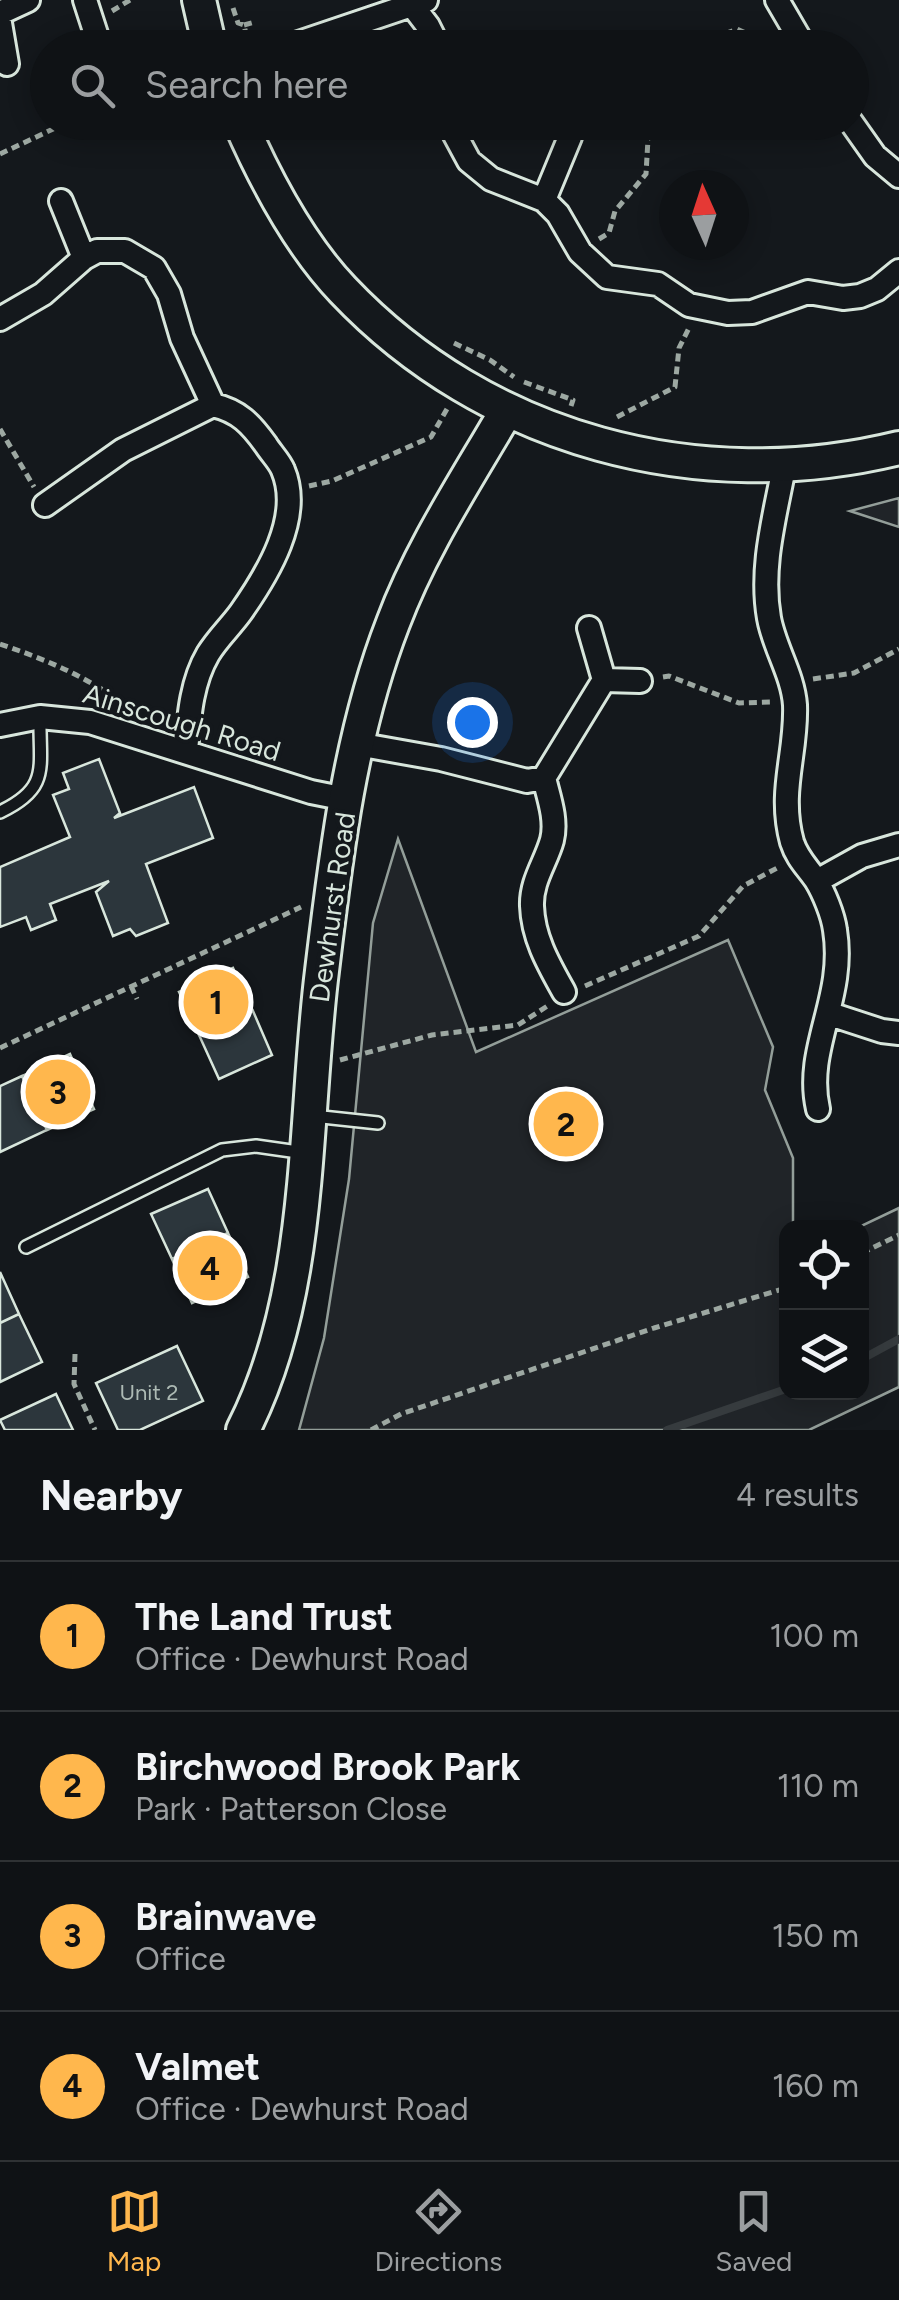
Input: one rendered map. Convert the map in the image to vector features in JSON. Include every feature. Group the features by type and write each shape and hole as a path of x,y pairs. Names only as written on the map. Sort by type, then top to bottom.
{"street":[{"path":"0,13 28,0"},
{"path":"84,0 95,30"},
{"path":"199,0 206,30"},
{"path":"777,0 795,30"},
{"path":"337,30 419,2 430,30"},
{"path":"0,23 7,64"},
{"path":"249,140 278,200 340,288 436,370 507,410 561,433 652,459 716,466 784,467 899,448"},
{"path":"458,140 469,161 491,179 544,200 558,214 580,252 607,277 658,284 699,308 752,312 808,292 843,298 860,296 899,272"},
{"path":"544,200 569,140"},
{"path":"864,140 875,156 899,176"},
{"path":"61,200 84,258"},
{"path":"0,319 43,294 84,258 97,252 126,251 154,268 170,294 182,338 213,405"},
{"path":"45,505 123,450 213,405 228,408 249,421 284,471 289,505 284,531 269,568 242,612 208,655 190,703 186,751"},
{"name":"Dewhurst Road","path":"243,1430 258,1401 281,1327 298,1228 332,892 357,744 393,622 425,552 507,410"},
{"path":"784,467 766,562 766,589 772,630 795,700 786,777 787,816 798,857 817,881 835,927 838,970 830,1014 814,1062 813,1086 818,1109"},
{"path":"564,992 543,954 532,891 552,839 554,823 544,778 604,680 589,628"},
{"path":"604,680 640,680"},
{"name":"Ainscough Road","path":"0,726 40,717 76,718 311,792 346,799"},
{"path":"357,744 441,759 527,781 544,778"},
{"path":"817,881 862,856 899,845"},
{"path":"830,1014 882,1032 899,1033"}],"lane":[{"path":"0,812 32,794 37,782 40,717"},
{"path":"308,1116 378,1123"},
{"path":"26,1247 222,1150 256,1146 305,1153"}],"path":[{"path":"230,0 238,23 256,22"},
{"path":"244,25 245,30"},
{"path":"0,154 30,140"},
{"path":"580,252 608,233 615,211 646,174 648,140"},
{"path":"614,419 676,387 679,348 699,308"},
{"path":"444,338 490,360 517,379 573,400"},
{"path":"287,491 332,481 431,437 449,406"},
{"path":"0,430 45,505"},
{"path":"0,644 88,680 115,698 122,731"},
{"path":"806,680 854,673 899,649"},
{"path":"640,680 669,676 740,703 780,701"},
{"path":"0,1048 332,892"},
{"path":"131,986 138,999"},
{"path":"869,1250 899,1235"},
{"path":"371,1430 401,1414 779,1290"},
{"path":"75,1354 74,1384 95,1430"}],"shaded area":[{"path":"899,498 899,527 850,511"},
{"path":"398,839 476,1052 728,940 773,1047 765,1090 793,1158 793,1220 779,1220 779,1400 869,1400 869,1222 899,1208 899,1387 809,1430 299,1430 324,1338 349,1179 373,923"}],"building":[{"path":"99,759 120,813 114,818 194,787 213,838 146,864 168,923 136,936 130,929 113,936 96,892 109,881 50,904 56,920 31,930 26,917 0,927 0,867 70,837 53,795 69,789 63,773"},
{"path":"233,968 253,1011 199,1035 179,992"},
{"path":"253,1011 272,1055 219,1079 199,1035"},
{"path":"70,1054 94,1109 47,1130 22,1076"},
{"path":"22,1076 47,1130 0,1152 0,1086"},
{"path":"208,1189 228,1233 172,1259 151,1214"},
{"path":"228,1233 248,1277 192,1303 172,1259"},
{"path":"0,1272 19,1314 0,1323"},
{"path":"19,1314 42,1362 0,1382 0,1323"},
{"path":"177,1346 203,1401 140,1430 118,1430 96,1383"},
{"path":"56,1394 73,1430 5,1430 0,1420"}],"waterway":[{"path":"869,1355 899,1339"},
{"path":"667,1430 779,1391"}],"place":[{"name":"The Land Trust","path":"216,1002"},
{"name":"Brainwave","path":"58,1092"},
{"name":"Birchwood Brook Park","path":"566,1124"},
{"name":"Valmet","path":"210,1268"}]}
